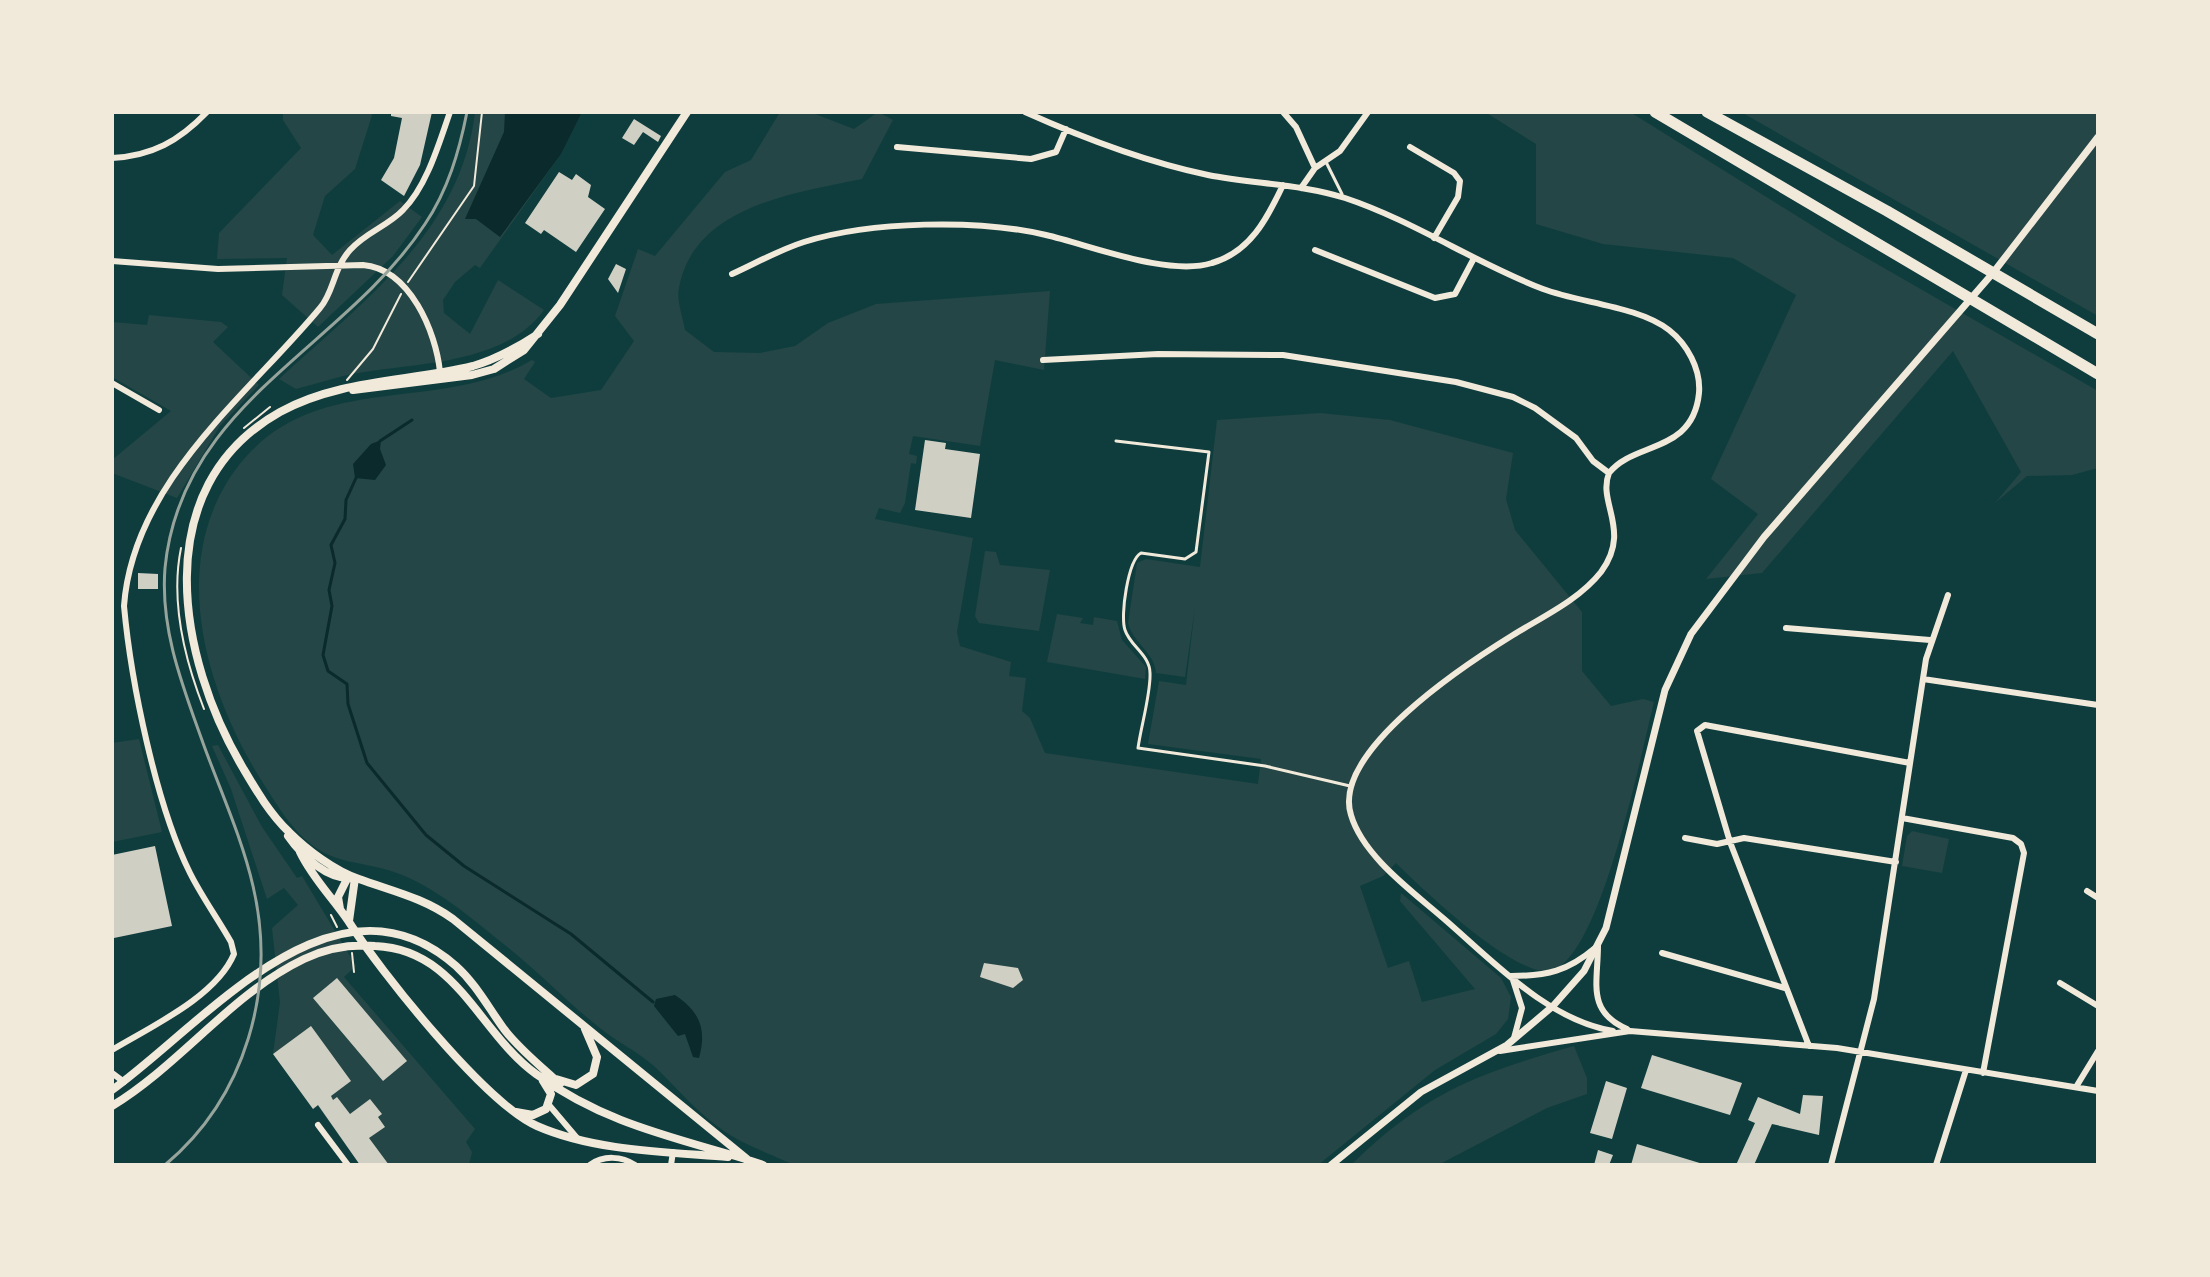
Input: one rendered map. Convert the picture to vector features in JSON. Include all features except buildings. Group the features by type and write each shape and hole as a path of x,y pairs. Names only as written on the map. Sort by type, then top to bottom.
{"highway":[{"path":"1655,112 2098,374"},
{"path":"1707,112 1887,211 2098,334"}],"main road":[{"path":"336,392 455,379 503,364 524,350 538,334 687,112"},
{"path":"538,334 496,358 440,372 365,383 287,408 241,442 205,495 187,556 187,619 201,678 237,758 364,947 465,1066 512,1111 537,1126 577,1138 747,1159"},
{"path":"440,372 455,379"},
{"path":"281,824 308,849 351,879"},
{"path":"300,852 321,868 414,896 445,912 747,1159"},
{"path":"342,914 338,897 351,879"},
{"path":"349,922 351,879"},
{"path":"112,1090 236,989 278,959 333,935 376,932 412,939 455,965 475,986 510,1036 573,1096"},
{"path":"112,1106 174,1062 239,1003 289,967 319,953 352,946 382,946 408,952 445,973 502,1041 549,1088 549,1105 533,1115 512,1111"},
{"path":"553,1077 576,1085 593,1074 597,1057 582,1025"},
{"path":"537,1075 642,1131 763,1165"}],"street":[{"path":"112,158 151,152 172,143 207,112"},
{"path":"112,1050 157,1025 201,992 221,975 234,954 231,942 190,873 170,824 155,772 125,616 126,583 135,550 166,491 200,442 254,376 323,305 338,266 361,239 395,218 411,201 450,112"},
{"path":"1025,112 1066,129 1204,174 1301,188 1344,198 1396,218 1473,260 1557,294 1655,321 1681,341 1692,358 1699,392 1687,425 1673,439 1618,464 1609,473 1606,488 1614,533 1613,547 1602,570 1581,593 1485,652 1373,745 1355,771 1347,801 1352,818 1376,854 1410,888 1511,976 1553,1006 1587,1025 1613,1031"},
{"path":"1283,112 1296,127 1315,168"},
{"path":"1301,188 1315,168 1340,151 1368,112"},
{"path":"897,147 1031,159 1056,152 1066,129"},
{"path":"1331,1165 1421,1092 1514,1040 1553,1006 1584,971 1606,928 1665,690 1691,634 1764,537 1993,273 2098,137"},
{"path":"1410,147 1454,173 1460,181 1458,197 1434,238"},
{"path":"732,274 805,242 871,230 929,227 1041,234 1161,263 1209,265 1243,248 1269,212 1283,185"},
{"path":"1315,250 1435,298 1455,294 1473,260"},
{"path":"112,261 218,269 378,268 403,289 430,324 440,372"},
{"path":"1043,360 1158,354 1283,355 1456,382 1513,397 1535,408 1576,438 1593,461 1609,473"},
{"path":"112,383 159,410"},
{"path":"1831,1165 1874,999 1930,640 1948,595"},
{"path":"1786,628 1930,640"},
{"path":"1923,679 2098,705"},
{"path":"1809,1046 1730,842 1696,736 1700,727 1705,725 1910,763"},
{"path":"1902,818 2013,838 2021,844 2024,853 1983,1073"},
{"path":"1685,838 1717,844 1744,838 1896,862"},
{"path":"2087,891 2098,898"},
{"path":"1511,976 1552,975 1577,963 1598,945"},
{"path":"1598,945 1598,1007 1607,1018 1630,1031"},
{"path":"1662,953 1785,988"},
{"path":"1511,976 1522,1008 1514,1040"},
{"path":"2060,983 2098,1006"},
{"path":"1493,1051 1613,1031 1630,1031 1860,1052 2098,1091"},
{"path":"2076,1087 2098,1051"},
{"path":"1936,1165 1966,1070"},
{"path":"112,1073 124,1082"},
{"path":"549,1105 577,1138"},
{"path":"318,1125 348,1165"},
{"path":"671,1165 673,1152"},
{"path":"590,1165 607,1158 635,1165"}],"lane":[{"path":"1326,161 1344,198"},
{"path":"1116,441 1209,452 1196,552 1185,559 1141,553 1131,564 1123,620 1125,632 1147,660 1151,674 1138,748 1265,766 1350,786"}],"path":[{"path":"347,380 386,328 403,289 474,186 482,112"},
{"path":"236,435 275,404"},
{"path":"182,543 176,582 178,608 185,652 207,716"},
{"path":"329,909 339,932"},
{"path":"346,944 353,956 354,972"}],"shaded area":[{"path":"283,112 373,112 355,169 325,196 313,235 332,255 400,201 422,217 393,256 318,327 282,295 287,258 217,259 219,233 301,148 283,120"},
{"path":"475,112 582,112 561,154 480,268 475,265 455,282 443,300 444,313 470,334 498,280 544,310 526,329 504,343 479,353 343,376 296,389 279,379 374,292 429,229 450,194 466,155"},
{"path":"505,112 582,112 561,154 500,237 476,219 465,219 504,132"},
{"path":"780,112 810,112 854,129 878,112 893,120 862,179 808,190 751,208 726,221 705,238 688,260 678,298 685,330 714,352 760,353 795,346 828,323 876,304 1050,291 1044,370 995,360 980,446 913,436 909,454 917,456 916,464 911,463 905,503 900,513 879,508 875,519 973,538 957,632 960,646 1011,662 1009,676 1026,678 1022,711 1030,718 1045,753 1258,784 1261,759 1148,744 1159,681 1186,685 1195,607 1185,677 1156,673 1152,660 1128,623 1137,563 1146,559 1200,567 1217,420 1320,413 1390,420 1513,453 1506,499 1515,530 1582,612 1582,671 1611,706 1643,699 1654,702 1616,853 1601,897 1567,961 1548,971 1513,959 1469,928 1396,863 1383,876 1360,886 1388,968 1409,961 1422,1002 1475,989 1400,901 1401,893 1501,978 1511,997 1508,1019 1496,1034 1435,1070 1318,1165 794,1165 744,1143 717,1126 654,1066 600,1028 517,955 438,894 394,872 331,856 312,845 285,816 243,747 225,709 211,668 202,626 199,584 204,542 216,502 239,465 270,435 304,416 341,404 496,377 532,360 535,362 524,379 551,398 601,390 634,341 615,316 638,249 655,256 725,172 751,160"},
{"path":"1485,112 1630,112 1837,241 2098,391 2098,468 2072,475 2027,476 1995,503 2021,472 1953,351 1762,573 1706,579 1758,514 1711,479 1796,295 1733,258 1603,244 1536,224 1536,144"},
{"path":"1741,112 2098,112 2098,316"},
{"path":"149,315 221,322 228,327 213,342 259,385 220,426 177,498 112,473 112,460 171,411 112,377 112,322 147,325"},
{"path":"381,440 380,449 386,465 375,480 355,478 353,464 371,444"},
{"path":"985,551 996,552 1000,565 1050,570 1039,631 979,623 975,616"},
{"path":"1057,614 1083,618 1080,623 1093,625 1094,617 1117,621 1122,640 1146,667 1145,679 1047,662"},
{"path":"139,739 162,832 112,842 112,743"},
{"path":"218,745 262,827 297,878 302,876 356,966 344,977 475,1129 466,1142 472,1152 469,1165 360,1165 318,1106 313,1109 273,1054 280,1002 272,928 298,905 284,888 267,899 231,789 212,746"},
{"path":"1912,831 1949,839 1942,873 1902,866 1907,836"},
{"path":"675,995 690,1008 699,1022 702,1038 699,1058 693,1057 685,1034 678,1036 654,1006 656,999"},
{"path":"1574,1046 1587,1078 1587,1094 1547,1108 1438,1165 1351,1165 1403,1120 1454,1089 1509,1066"}],"waterway":[{"path":"380,441 412,420"},
{"path":"356,478 346,500 345,519 331,545 335,563 329,590 332,606 323,655 328,671 347,684 348,704 367,763 426,835 464,866 571,934 653,1002"}],"railway":[{"path":"165,1165 193,1138 235,1074 257,1001 261,963 259,924 248,868 188,701 170,636 164,591 165,568 177,511 201,462 233,419 391,268 425,224 452,170 467,112"}]}
